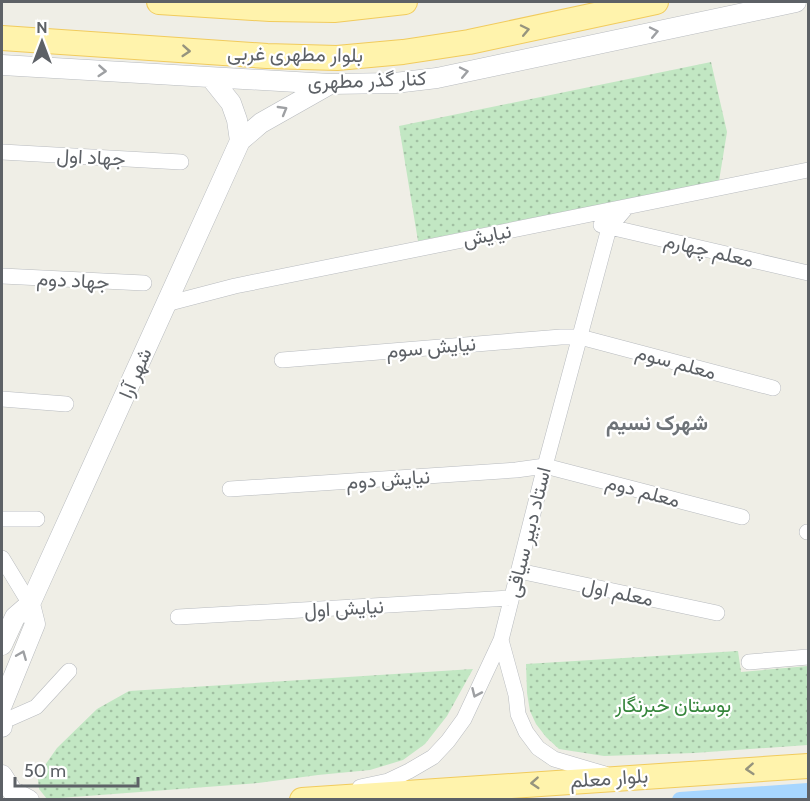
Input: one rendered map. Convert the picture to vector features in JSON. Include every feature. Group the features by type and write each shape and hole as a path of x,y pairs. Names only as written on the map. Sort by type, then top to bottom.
{"main road":[{"path":"159,2 270,9 334,10 405,2"},
{"name":"بلوار مطهری غربی","path":"2,38 267,56 337,58 403,52 469,42 656,2"},
{"name":"بلوار معلم","path":"313,799 808,766"}],"street":[{"name":"کنار گذر مطهری","path":"2,65 330,84 395,83 436,78 796,2"},
{"path":"211,78 231,103 237,120 240,141"},
{"path":"240,141 261,123 330,84"},
{"name":"شهر آرا","path":"2,645 15,617 30,604 240,141"},
{"name":"جهاد اول","path":"2,152 181,162"},
{"name":"نيايش","path":"166,304 236,286 808,170"},
{"path":"609,228 626,208"},
{"name":"معلم چهارم","path":"580,217 609,228 808,273"},
{"name":"استاد دبیر سیاقی","path":"609,228 501,640 516,695 518,714 526,732 538,748 554,759 620,778"},
{"name":"جهاد دوم","path":"2,276 144,283"},
{"name":"نیایش سوم","path":"282,360 580,337"},
{"name":"معلم سوم","path":"580,337 773,387"},
{"path":"2,399 66,404"},
{"name":"نیایش دوم","path":"230,489 516,470 545,466"},
{"name":"معلم دوم","path":"545,466 742,517"},
{"path":"2,519 37,519"},
{"path":"2,558 30,604"},
{"name":"معلم اول","path":"519,571 717,613"},
{"name":"نیایش اول","path":"178,618 511,598"},
{"name":"شهر آرا","path":"2,717 35,624 30,604"},
{"path":"313,799 388,781 433,758 464,719 501,640"},
{"path":"749,662 808,657"},
{"path":"2,717 36,707 69,671"},
{"path":"2,776 12,791 29,800"}],"green space":[{"path":"711,62 727,132 719,181 418,241 399,126"},
{"name":"بوستان خبرنگار","path":"738,651 741,672 808,666 808,745 694,753 604,756 559,749 536,724 530,711 526,664"},
{"path":"473,669 447,716 425,744 403,760 370,770 258,783 47,799 39,789 38,779 57,748 97,709 129,691"}],"waterway":[{"path":"680,800 808,791"}],"district":[{"name":"شهرک نسیم","path":"657,423"}]}
